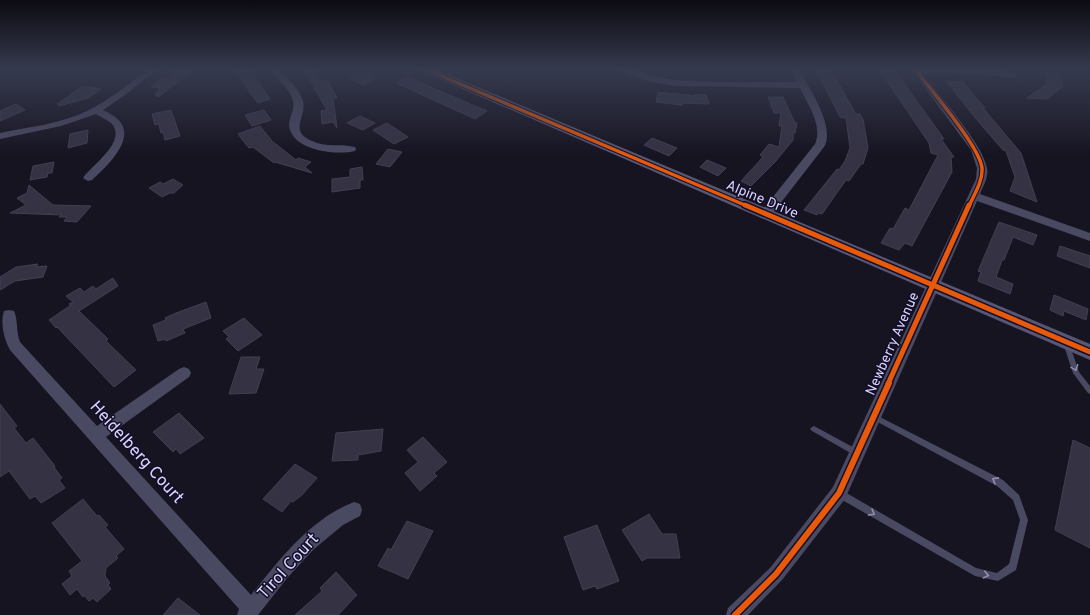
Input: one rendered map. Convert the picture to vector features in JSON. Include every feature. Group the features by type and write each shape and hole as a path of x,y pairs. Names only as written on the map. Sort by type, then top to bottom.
{"street":[{"path":"0,136 72,120 96,110 113,98"},
{"path":"297,98 298,107 294,123 298,135 309,144 318,147 329,149 351,149"},
{"name":"Alpine Drive","path":"493,98 1090,352"},
{"path":"766,215 820,145 823,136 821,122 809,98"},
{"name":"Newberry Avenue","path":"735,615 776,574 839,493 981,179 982,168 976,150 937,98"},
{"path":"88,178 108,158 115,148 119,131 117,124 96,110"},
{"path":"974,196 1090,237"},
{"name":"Heidelberg Court","path":"9,315 8,325 10,336 15,346 249,612"},
{"path":"95,436 184,373"},
{"name":"Tirol Court","path":"249,612 299,551 319,532 354,510"}],"lane":[{"path":"1066,342 1076,373 1090,391"},
{"path":"839,493 975,572 998,577 1013,567 1024,520 1016,498 1000,483 874,417"},
{"path":"814,429 857,453"}],"building":[{"path":"66,98 88,98 59,106 57,104"},
{"path":"254,98 269,98 270,99 258,103"},
{"path":"320,98 337,98 333,98 337,128 333,122 322,124 321,111 327,110"},
{"path":"428,98 456,98 487,111 475,119"},
{"path":"657,98 707,98 709,104 683,103 682,105 656,102"},
{"path":"768,98 783,98 795,123 797,123 795,133 793,133 793,140 776,161 751,186 741,181 763,157 760,155 769,144 779,147 782,126 779,126 781,113 774,113"},
{"path":"830,98 847,98 856,114 860,114 863,119 868,148 863,164 861,164 849,181 846,180 822,214 818,213 817,215 804,210 837,169 839,170 845,161 850,148 846,118 840,117"},
{"path":"898,98 914,98 944,139 941,139 954,157 951,157 952,172 912,246 905,243 899,250 881,243 890,228 893,229 905,208 909,210 938,155 931,153 929,143"},
{"path":"959,98 976,98 985,108 983,108 1021,153 1037,202 1010,191 1015,177 1006,151 1003,150"},
{"path":"1027,98 1049,98 1047,99"},
{"path":"16,104 25,110 0,121 0,111"},
{"path":"171,110 180,136 165,140 163,132 161,133 159,124 155,125 152,114"},
{"path":"264,110 271,120 252,126 245,115"},
{"path":"360,116 375,123 363,130 347,123"},
{"path":"387,123 408,137 394,144 373,130"},
{"path":"260,126 272,141 296,160 298,158 311,162 305,167 312,173 275,162 274,163 253,147 249,148 238,134"},
{"path":"88,130 87,143 68,148 70,134"},
{"path":"652,138 677,148 669,156 644,145"},
{"path":"388,149 402,152 390,167 376,164"},
{"path":"707,160 726,168 718,176 700,167"},
{"path":"54,162 52,173 48,173 47,177 30,180 33,166"},
{"path":"362,167 363,180 360,180 360,188 332,192 332,179 350,177 350,169"},
{"path":"173,179 183,185 174,193 170,193 162,197 149,188 160,182 163,184"},
{"path":"29,185 53,205 91,206 77,222 64,221 67,217 59,217 62,215 10,213 26,205 17,198 27,193"},
{"path":"999,222 1037,235 1033,245 1013,237 1004,260 1002,260 996,277 1013,284 1010,294 978,281 981,272 978,271"},
{"path":"1060,246 1090,256 1090,268 1057,256"},
{"path":"38,264 36,267 47,266 43,277 15,281 0,290 0,277 16,267"},
{"path":"113,278 118,286 79,311 108,339 106,341 136,370 114,387 49,320 71,305 69,304 73,302 66,296 80,288 84,292 93,286 96,289"},
{"path":"1054,295 1088,309 1086,320 1064,311 1063,316 1050,310"},
{"path":"206,302 211,318 183,329 185,333 166,341 165,339 158,341 153,325 166,320 165,318 176,313"},
{"path":"244,318 262,335 238,351 226,339 229,337 223,331"},
{"path":"241,357 260,357 256,369 264,369 256,393 229,394"},
{"path":"0,404 17,426 14,428 26,443 33,438 55,466 54,467 62,478 59,480 65,488 41,503 35,496 30,499 9,471 0,477"},
{"path":"179,413 204,438 180,454 176,449 173,452 153,432"},
{"path":"383,429 381,451 358,455 358,460 332,461 336,433"},
{"path":"423,437 447,462 434,473 437,476 420,491 405,473 418,462 407,450"},
{"path":"1073,440 1090,448 1090,548 1055,530"},
{"path":"295,464 317,478 302,495 293,502 291,501 282,512 263,499"},
{"path":"83,499 97,516 99,515 108,525 105,527 124,549 116,556 118,558 106,568 105,576 110,583 108,585 111,589 97,602 93,598 89,601 84,595 83,597 77,589 70,595 62,584 72,576 69,571 82,561 52,523"},
{"path":"649,514 662,534 676,534 680,558 647,558 642,561 622,530"},
{"path":"407,521 433,531 408,579 378,566 388,548 391,550"},
{"path":"597,525 619,581 597,589 595,586 583,590 564,537"},
{"path":"336,572 357,595 338,615 295,615 322,591 320,588"},
{"path":"178,598 200,615 163,615"}],"cycle path":[{"path":"492,98 1090,352"},
{"path":"735,615 776,574 839,493 981,179 982,168 976,150 937,98"}]}
